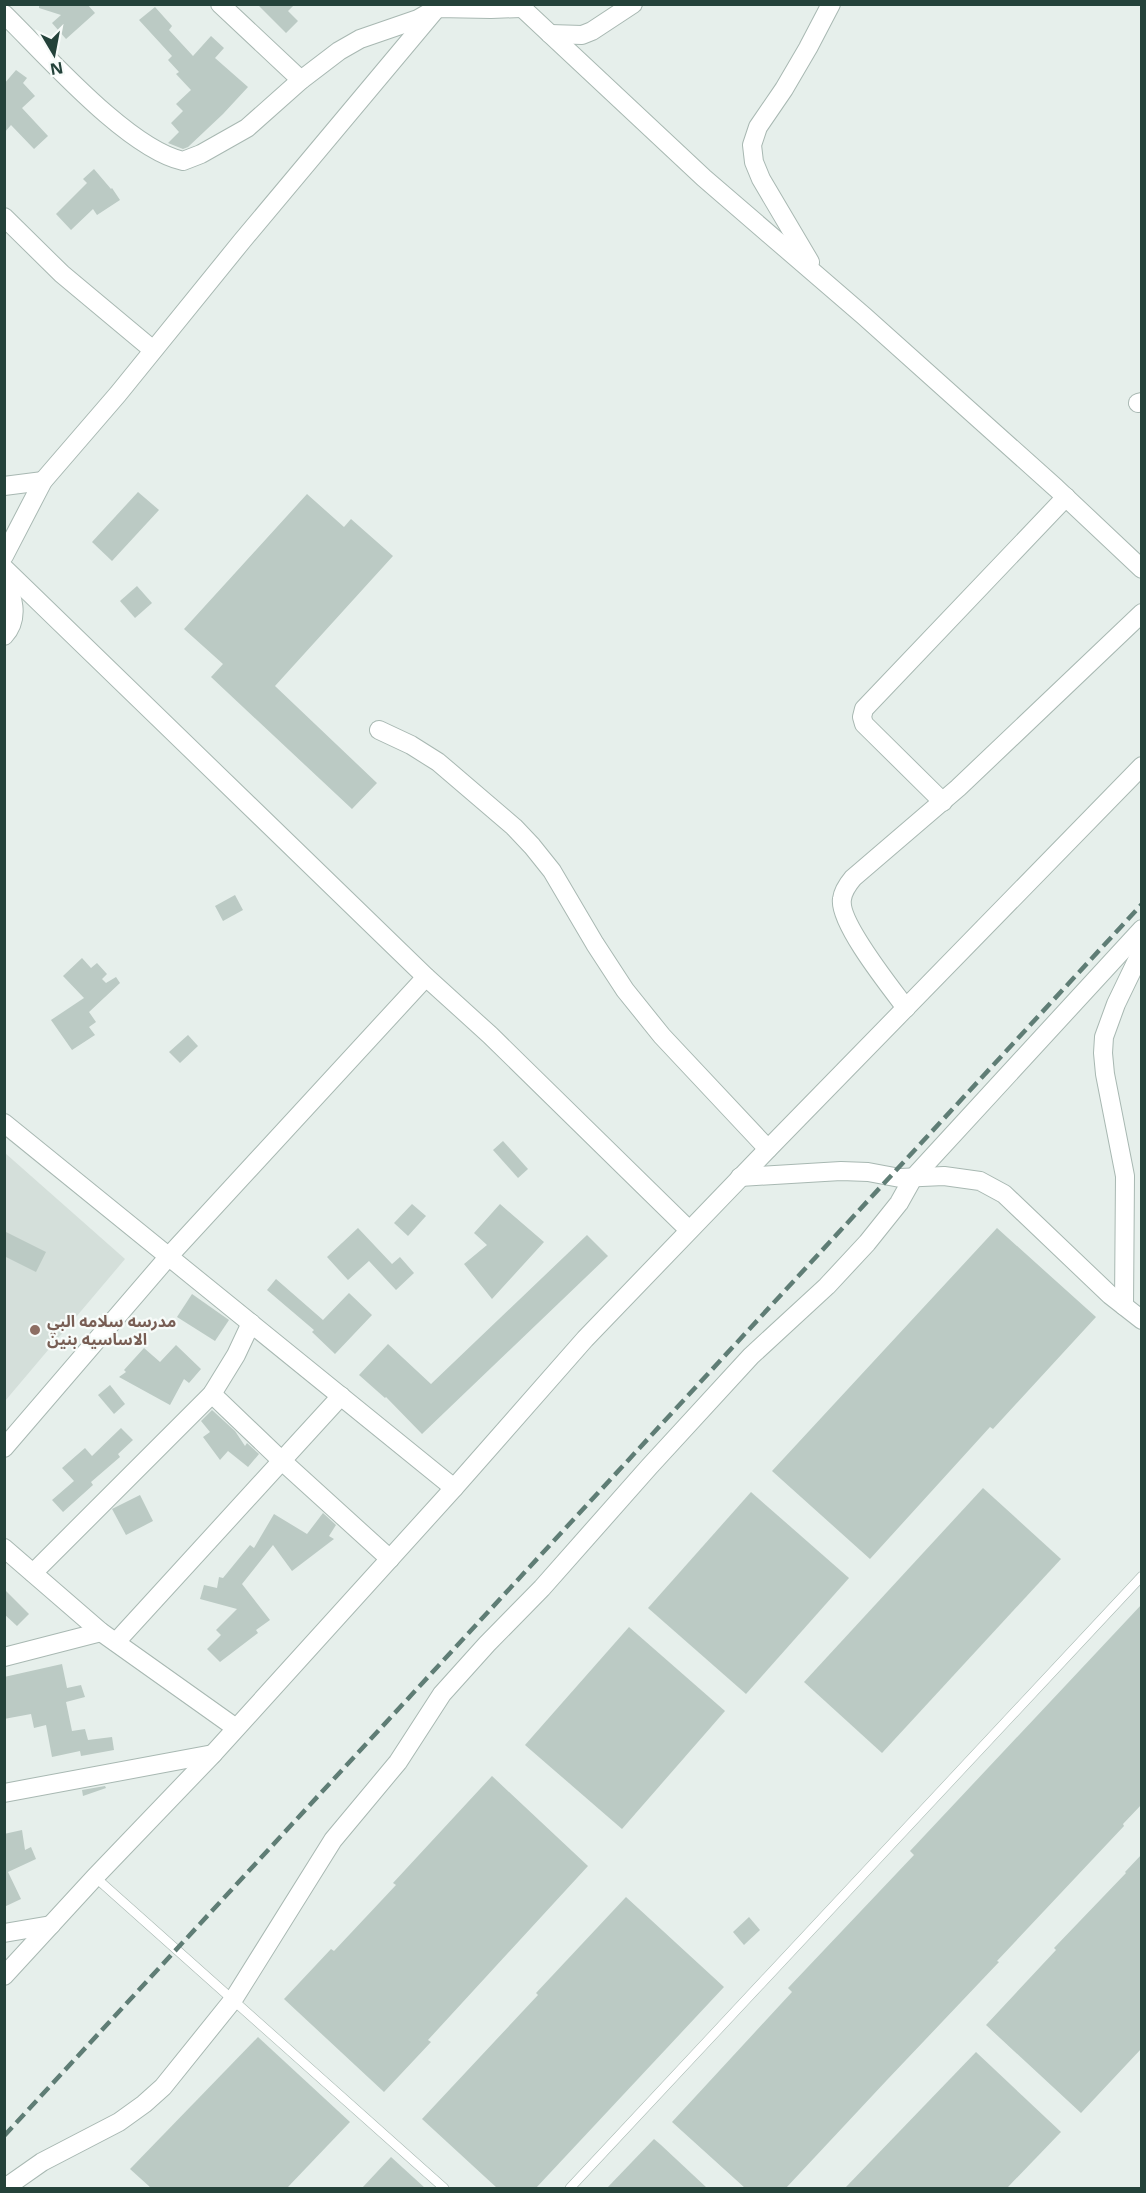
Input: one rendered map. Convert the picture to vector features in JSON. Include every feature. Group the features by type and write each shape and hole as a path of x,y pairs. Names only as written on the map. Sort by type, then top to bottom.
{"street":[{"path":"220,4 301,80"},
{"path":"550,34 582,35 633,4"},
{"path":"818,277 761,179 754,162 752,145 758,127 784,89 831,4"},
{"path":"4,14 111,119 149,145 176,160 183,161 201,154 247,128 301,80 339,51 360,39 418,19 437,8 490,9 519,6 704,178 1066,497 1142,569"},
{"path":"4,556 43,481 118,394 437,8"},
{"path":"4,217 63,274 153,350"},
{"path":"4,486 43,481"},
{"path":"943,801 864,724 862,713 1066,497"},
{"path":"4,568 426,977 490,1035 689,1230"},
{"path":"4,576 13,622 4,636"},
{"path":"906,1008 845,918 841,901 846,888 853,878 943,801 1142,613"},
{"path":"379,730 411,745 438,762 514,827 532,846 552,871 595,944 626,990 662,1036 768,1149"},
{"path":"4,1976 213,1754 585,1340 740,1177 1142,766"},
{"path":"5,2188 42,2162 119,2122 163,2087 233,2000 333,1840 398,1762 442,1695 487,1644 542,1588 751,1356 827,1286 867,1243 899,1203 913,1178 1142,929"},
{"path":"1124,1306 1125,1176 1103,1053 1104,1037 1116,1004 1142,950"},
{"path":"4,1448 169,1257 426,977"},
{"path":"4,1123 454,1488"},
{"path":"740,1177 841,1171 913,1178 963,1177 980,1181 1004,1194 1102,1287 1142,1320"},
{"path":"33,1573 212,1394 236,1355 251,1323"},
{"path":"212,1394 390,1559"},
{"path":"4,1657 108,1637 341,1396"},
{"path":"4,1548 108,1637 236,1728"},
{"path":"4,1793 213,1754"},
{"path":"4,1933 51,1925"}],"lane":[{"path":"570,2188 1142,1576"},
{"path":"95,1877 444,2188"}],"shaded area":[{"name":"مدرسه سلامه البي الاساسيه بنين","path":"5,1153 125,1259 5,1401"}],"building":[{"path":"39,4 87,4 95,13 66,39 52,23 61,15 39,8"},
{"path":"257,4 295,4 288,11 298,21 286,33"},
{"path":"155,7 172,26 169,30 193,56 211,36 224,48 215,58 248,87 223,114 183,149 168,143 179,132 171,123 183,111 176,104 191,90 176,74 179,72 168,60 172,56 139,20"},
{"path":"16,70 27,78 23,83 35,96 22,108 48,136 34,149 11,125 4,133 4,84"},
{"path":"94,169 120,200 97,215 93,209 71,230 56,214 87,183 83,179"},
{"path":"138,492 159,510 112,561 92,542"},
{"path":"307,494 344,527 351,519 393,556 275,686 377,783 352,809 211,677 223,664 184,629"},
{"path":"137,586 152,603 135,618 120,601"},
{"path":"235,895 243,910 223,921 215,906"},
{"path":"82,958 91,968 97,963 107,974 102,979 106,983 116,977 120,983 89,1012 96,1022 89,1027 95,1035 72,1050 51,1020 84,998 63,976"},
{"path":"188,1035 198,1046 180,1063 169,1052"},
{"path":"503,1141 528,1169 518,1178 493,1150"},
{"path":"412,1204 426,1216 408,1236 394,1223"},
{"path":"500,1204 544,1242 492,1299 464,1264 487,1245 474,1233"},
{"path":"358,1228 392,1264 400,1257 414,1273 396,1290 369,1261 348,1280 327,1257"},
{"path":"997,1228 1096,1317 993,1429 990,1427 870,1559 772,1471"},
{"path":"4,1231 46,1252 36,1272 4,1256"},
{"path":"587,1235 608,1256 422,1434 386,1397 359,1375 388,1344 431,1384"},
{"path":"276,1279 323,1320 349,1293 372,1315 335,1354 312,1332 314,1330 267,1290"},
{"path":"192,1294 229,1320 215,1341 177,1317"},
{"path":"176,1345 201,1369 189,1383 184,1379 170,1405 119,1377 126,1372 124,1370 144,1348 160,1362"},
{"path":"110,1385 125,1404 114,1414 98,1395"},
{"path":"212,1410 235,1431 245,1446 247,1443 259,1454 248,1467 228,1451 220,1460 203,1437 210,1432 201,1421"},
{"path":"121,1428 133,1440 118,1454 120,1457 91,1482 93,1485 63,1512 52,1500 74,1481 62,1468 85,1448 92,1456"},
{"path":"983,1488 1061,1559 882,1753 804,1682"},
{"path":"751,1492 849,1578 746,1694 648,1608"},
{"path":"140,1495 153,1521 126,1535 112,1509"},
{"path":"323,1513 336,1525 329,1536 334,1539 292,1571 273,1545 242,1584 270,1620 256,1630 258,1633 220,1662 207,1649 221,1635 216,1630 237,1609 200,1599 204,1585 217,1588 219,1577 223,1578 250,1545 254,1548 274,1514 307,1534"},
{"path":"4,1589 29,1614 17,1626 4,1614"},
{"path":"1142,1604 1142,1804 997,1961 999,1962 786,2188 745,2188 672,2122 792,1992 788,1988 914,1855 910,1851"},
{"path":"629,1627 725,1711 622,1829 525,1745"},
{"path":"62,1664 67,1688 81,1685 85,1697 66,1702 72,1731 85,1729 88,1740 112,1737 114,1750 81,1756 80,1751 52,1757 46,1725 34,1728 31,1714 4,1719 4,1677"},
{"path":"492,1776 588,1866 428,2040 431,2042 384,2092 284,1999 331,1949 334,1951 396,1885 393,1883"},
{"path":"105,1786 106,1788 83,1796 82,1790"},
{"path":"22,1830 25,1850 31,1847 36,1859 8,1872 21,1899 4,1907 4,1834"},
{"path":"1142,1854 1142,2048 1081,2113 986,2025"},
{"path":"626,1897 724,1987 536,2188 497,2188 422,2119"},
{"path":"749,1917 760,1930 744,1945 733,1932"},
{"path":"258,2037 350,2122 287,2188 151,2188 130,2169"},
{"path":"976,2052 1061,2132 1007,2188 845,2188"},
{"path":"654,2139 661,2145 707,2188 607,2188"},
{"path":"391,2157 425,2188 362,2188"}],"railway":[{"path":"4,2136 1142,904"}],"place":[{"name":"مدرسه سلامه البي الاساسيه بنين","path":"35,1330"}]}
